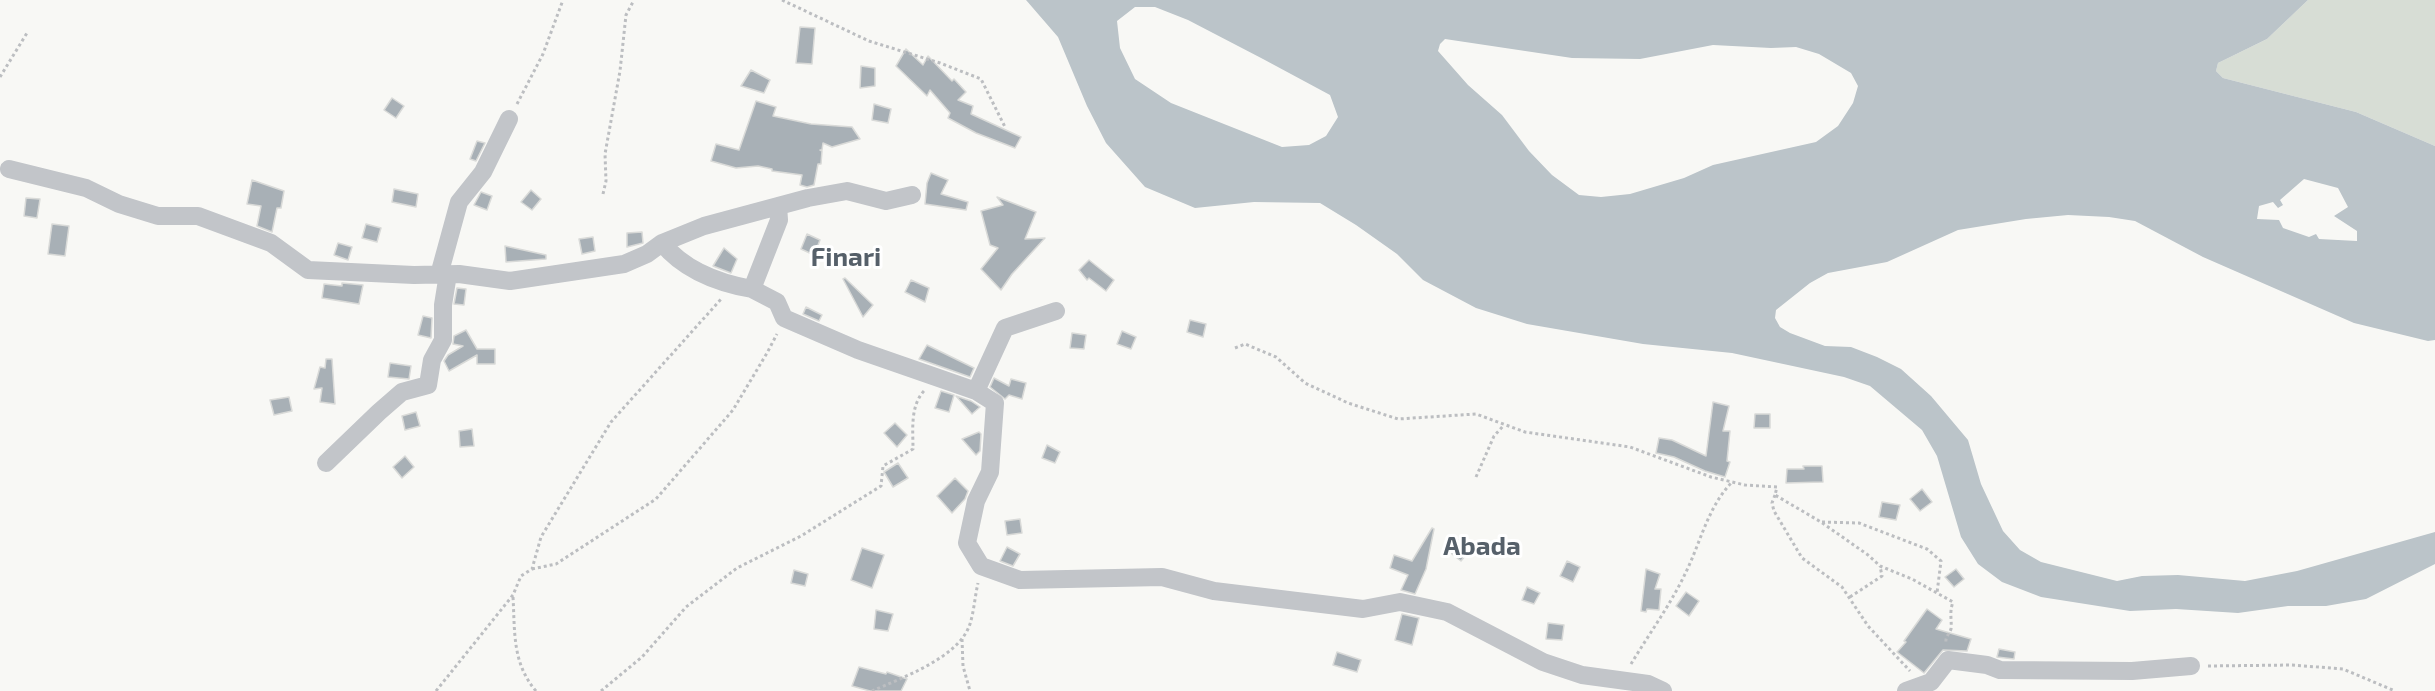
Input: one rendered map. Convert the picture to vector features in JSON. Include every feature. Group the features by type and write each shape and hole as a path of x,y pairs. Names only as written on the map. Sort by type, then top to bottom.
{"street":[{"path":"326,463 402,392 428,386 432,360 443,340 443,274 459,202 483,172 509,119"},
{"path":"9,169 86,188 119,204 158,216 198,216 271,243 308,270 443,274 510,281 624,264 647,254 662,243 704,226 778,206 847,191 886,201 912,195"},
{"path":"752,290 779,220 778,206"},
{"path":"662,243 676,260 733,286 752,290 777,302 784,318 858,350 976,391 995,403 990,472 976,501 967,543 981,566 1020,580 1162,578 1214,591 1363,609 1400,602 1447,612 1543,662 1582,675 1648,684 1663,691"},
{"path":"976,391 1005,328 1056,311"},
{"path":"1906,691 1931,682 1948,660 1987,664 2000,670 2132,671 2191,666"}],"path":[{"path":"509,119 543,54 563,0"},
{"path":"603,194 606,182 605,154 620,71 626,15 634,0"},
{"path":"782,0 869,41 940,63 981,79 1005,127"},
{"path":"0,77 27,33"},
{"path":"532,569 541,537 610,422 733,286"},
{"path":"436,691 513,595 521,576 532,569 556,564 656,499 733,410 768,353 784,318"},
{"path":"1235,348 1245,344 1276,357 1305,383 1348,403 1398,419 1476,414 1525,432 1630,447 1711,477 1753,486 1777,487 1772,503 1774,511 1802,558 1842,587 1868,626 1907,669 1925,684"},
{"path":"601,691 642,657 686,607 736,568 801,536 881,486 883,466 913,448 912,422 919,396 935,378"},
{"path":"1476,477 1494,436 1504,425"},
{"path":"1621,681 1686,573 1698,540 1720,494 1732,482"},
{"path":"1775,495 1821,522 1880,566 1912,579 1953,602 1949,614 1950,629 1945,639 1948,660"},
{"path":"1821,522 1859,523 1926,549 1941,561 1936,593"},
{"path":"872,691 917,671 947,653 962,639 970,626 981,566"},
{"path":"1850,597 1881,576 1880,566"},
{"path":"513,595 517,657 523,672 536,691"},
{"path":"962,639 963,666 970,691"},
{"path":"2191,666 2292,665 2343,669 2395,691"}],"shaded area":[{"path":"1026,0 2308,0 2267,39 2218,63 2216,71 2223,78 2356,112 2435,146 2435,340 2428,341 2354,323 2203,257 2135,221 2068,215 1958,230 1887,262 1828,273 1810,283 1776,310 1775,318 1780,327 1790,333 1825,346 1851,347 1901,369 1931,396 1968,440 1981,484 2003,531 2020,550 2041,562 2117,581 2142,576 2178,575 2245,581 2297,571 2435,532 2435,564 2366,599 2326,606 2288,606 2238,613 2176,609 2130,611 2041,597 2002,582 1978,564 1961,537 1937,456 1922,430 1870,386 1844,377 1732,353 1643,344 1527,324 1476,308 1423,280 1397,254 1320,203 1254,202 1195,208 1145,187 1106,143 1087,106 1058,37","holes":["1135,7 1155,7 1188,20 1330,95 1338,117 1326,136 1309,145 1282,147 1171,103 1135,79 1120,48 1117,21","1445,39 1572,58 1640,59 1713,45 1796,47 1819,54 1851,73 1858,86 1853,103 1838,126 1816,142 1713,165 1684,178 1630,194 1601,197 1579,195 1552,175 1529,151 1502,115 1468,85 1438,51","2304,179 2338,188 2348,207 2334,216 2357,231 2357,241 2319,239 2316,234 2309,237 2283,228 2279,220 2257,219 2259,206 2273,202 2278,208 2283,205 2280,200"]},
{"path":"2308,0 2435,0 2435,146 2356,112 2223,78 2216,71 2218,63 2267,39"}],"building":[{"path":"800,27 815,28 812,64 796,63"},
{"path":"906,49 923,65 928,56 952,81 954,79 966,92 958,100 973,106 971,114 1021,137 1015,148 976,133 948,118 950,113 930,90 927,96 896,66"},
{"path":"861,66 875,68 875,86 860,88"},
{"path":"751,70 770,80 764,93 741,86"},
{"path":"392,98 404,106 396,118 384,110"},
{"path":"756,101 776,107 773,116 811,124 852,127 860,139 832,147 823,143 822,150 820,150 822,151 821,164 818,164 814,185 807,187 800,185 802,175 772,171 772,169 758,166 736,168 711,161 716,144 739,150"},
{"path":"874,104 891,109 888,123 872,120"},
{"path":"477,141 485,143 476,161 470,159"},
{"path":"931,173 948,180 941,194 968,202 966,210 925,204 927,183"},
{"path":"252,180 284,191 281,208 277,208 272,232 257,226 261,206 247,204"},
{"path":"394,189 418,194 416,207 392,202"},
{"path":"531,190 541,199 532,210 521,202"},
{"path":"481,192 492,196 487,210 474,205"},
{"path":"997,197 1036,212 1025,239 1045,238 1012,274 1001,290 981,269 998,248 990,245 981,211 1003,205"},
{"path":"26,198 40,199 37,218 24,216"},
{"path":"52,224 69,226 65,256 48,254"},
{"path":"366,224 381,228 377,242 362,238"},
{"path":"642,232 643,243 627,247 627,233"},
{"path":"807,234 820,240 814,255 801,249"},
{"path":"593,237 595,251 582,254 579,239"},
{"path":"338,243 352,247 348,260 334,255"},
{"path":"505,246 546,255 546,259 506,262"},
{"path":"724,248 737,259 731,273 713,266"},
{"path":"1089,260 1114,280 1106,291 1089,278 1087,280 1079,270"},
{"path":"845,278 873,305 863,317 843,279"},
{"path":"911,280 929,288 925,302 905,292"},
{"path":"342,283 363,285 359,304 322,298 324,284 342,286"},
{"path":"457,288 466,289 464,305 454,304"},
{"path":"806,307 822,315 819,321 803,314"},
{"path":"423,316 432,318 431,338 418,335"},
{"path":"1190,320 1206,324 1203,337 1187,332"},
{"path":"466,330 477,349 495,349 495,364 477,364 477,355 449,371 444,361 448,355 463,346 453,344 454,336"},
{"path":"1122,331 1136,337 1131,349 1117,344"},
{"path":"1072,333 1086,335 1084,349 1070,348"},
{"path":"927,345 974,368 970,377 919,359"},
{"path":"326,359 332,359 335,404 320,402 322,388 314,389 320,367 325,368"},
{"path":"390,363 411,366 409,379 388,377"},
{"path":"994,378 1009,386 1011,379 1026,383 1022,399 1009,395 1005,399 990,387"},
{"path":"941,391 954,395 949,412 935,408"},
{"path":"956,396 971,401 980,407 972,414"},
{"path":"289,397 292,411 274,415 270,400"},
{"path":"1713,402 1729,406 1723,431 1730,431 1727,461 1730,462 1725,477 1674,457 1656,453 1659,438 1672,440 1706,456"},
{"path":"416,412 420,426 405,430 402,416"},
{"path":"1755,414 1770,414 1770,428 1754,428"},
{"path":"895,423 907,435 897,447 884,433"},
{"path":"472,429 474,446 460,447 459,431"},
{"path":"979,432 981,434 980,451 976,455 962,439"},
{"path":"1047,445 1060,452 1055,463 1042,458"},
{"path":"405,456 414,467 402,478 393,467"},
{"path":"898,463 908,478 893,487 884,472"},
{"path":"1803,466 1822,466 1823,482 1786,483 1787,469 1804,469"},
{"path":"955,478 968,491 965,499 952,513 937,496"},
{"path":"1922,489 1932,502 1920,511 1910,499"},
{"path":"1882,502 1900,505 1896,520 1879,517"},
{"path":"1020,519 1022,533 1007,535 1005,521"},
{"path":"1432,528 1434,529 1426,569 1415,594 1401,590 1408,575 1390,568 1394,555 1412,561"},
{"path":"1457,539 1470,550 1461,561 1448,551"},
{"path":"1007,547 1020,554 1013,566 1000,561"},
{"path":"862,548 884,555 872,588 851,580"},
{"path":"1567,561 1580,567 1573,582 1560,576"},
{"path":"1646,569 1660,574 1655,589 1661,589 1659,610 1641,611"},
{"path":"1956,569 1964,579 1954,587 1945,577"},
{"path":"794,570 808,574 805,586 791,583"},
{"path":"1527,587 1540,593 1534,604 1522,600"},
{"path":"1686,592 1699,601 1689,616 1676,606"},
{"path":"1927,609 1942,620 1936,629 1971,639 1967,651 1943,650 1924,673 1897,652"},
{"path":"876,610 893,614 888,631 874,629"},
{"path":"1402,614 1419,618 1412,645 1395,640"},
{"path":"1548,623 1564,625 1562,640 1546,639"},
{"path":"1999,649 2015,652 2014,659 1997,657"},
{"path":"1337,652 1361,660 1357,672 1333,665"},
{"path":"859,667 886,674 887,672 907,679 901,691 870,691 852,686"}],"district":[{"name":"Finari","path":"846,257"},
{"name":"Abada","path":"1482,546"}]}
